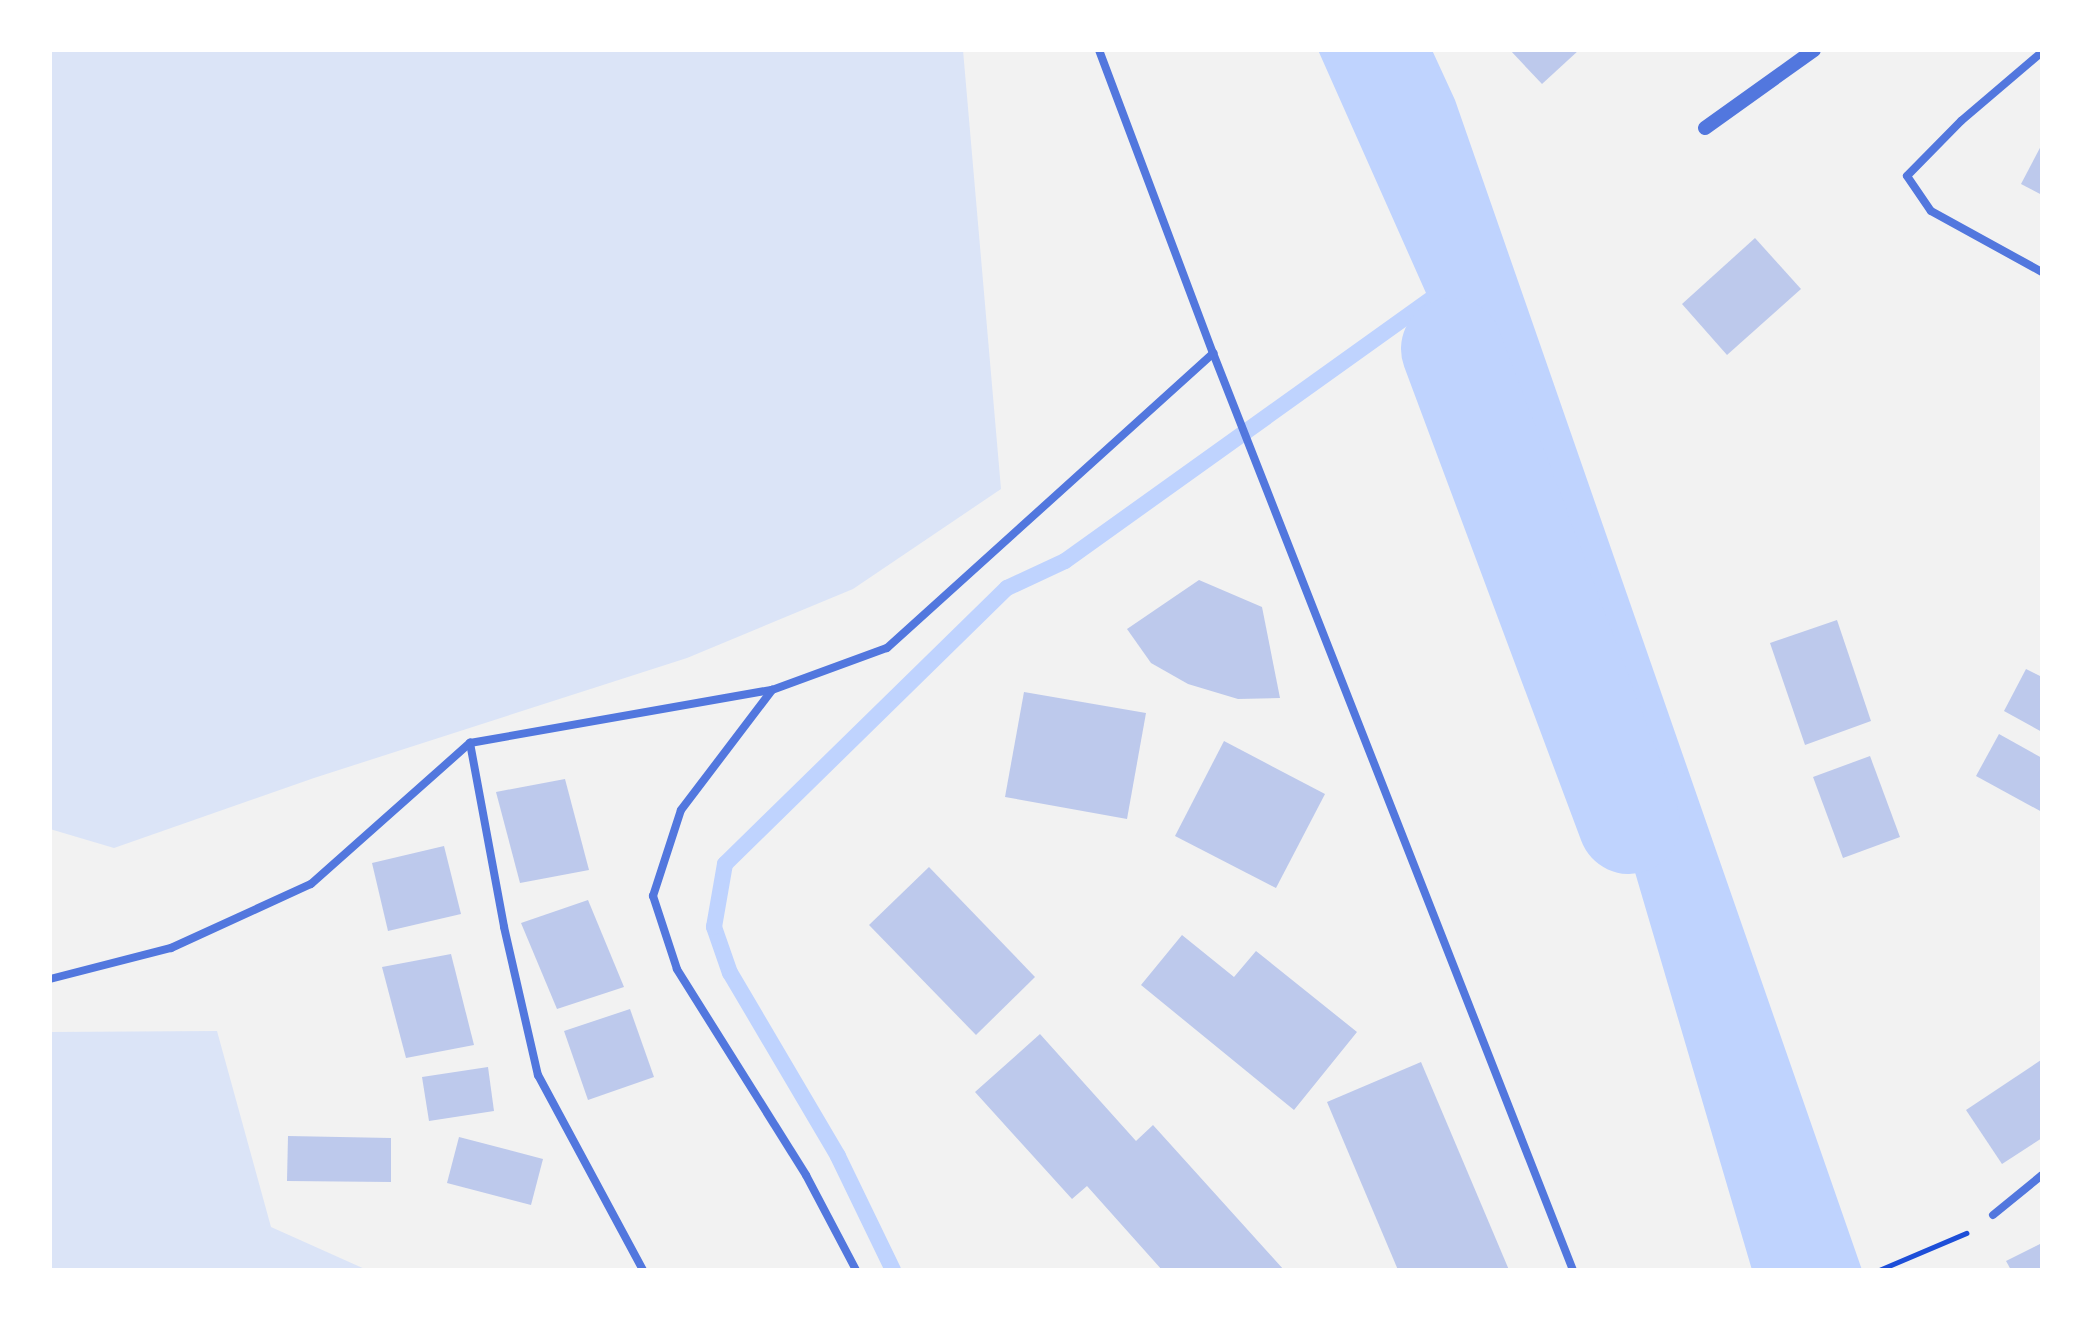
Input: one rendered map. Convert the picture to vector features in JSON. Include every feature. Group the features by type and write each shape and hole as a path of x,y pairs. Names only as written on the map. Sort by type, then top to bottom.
{"street":[{"path":"1099,50 1213,353 1573,1270"},
{"path":"1705,128 1814,50"},
{"path":"2042,52 1961,121 1907,176 1931,211 2042,272"},
{"path":"50,979 171,948 311,884 470,743 772,690 887,648 1213,353"},
{"path":"772,690 681,810 653,896 677,969 806,1175 856,1270"},
{"path":"470,743 504,927 538,1075 643,1270"},
{"path":"1993,1215 2042,1175"}],"path":[{"path":"1879,1270 1967,1233"}],"shaded area":[{"path":"50,50 963,50 1001,489 853,589 687,658 314,778 114,848 50,829"},
{"path":"217,1031 271,1227 367,1270 50,1270 50,1032"}],"water":[{"path":"1318,50 1432,50 1455,100 1862,1270 1752,1270 1592,726 1454,356"}],"building":[{"path":"1510,50 1579,50 1542,84"},
{"path":"2042,144 2042,195 2021,184"},
{"path":"1755,238 1801,289 1727,355 1682,304"},
{"path":"1199,580 1262,607 1280,698 1238,699 1188,684 1151,663 1127,629"},
{"path":"1837,620 1871,721 1805,745 1770,643"},
{"path":"2026,669 2042,677 2042,732 2004,711"},
{"path":"1024,692 1146,713 1127,819 1005,797"},
{"path":"1999,734 2042,758 2042,812 1976,776"},
{"path":"1224,741 1325,794 1276,888 1175,836"},
{"path":"1870,756 1900,837 1843,858 1813,777"},
{"path":"565,779 589,870 520,883 496,792"},
{"path":"444,846 461,914 388,931 372,863"},
{"path":"929,867 1035,977 976,1035 869,925"},
{"path":"588,900 624,987 557,1009 521,923"},
{"path":"1182,935 1234,977 1256,951 1357,1032 1294,1110 1141,985"},
{"path":"451,954 474,1045 406,1058 382,967"},
{"path":"630,1009 654,1077 588,1100 564,1031"},
{"path":"1040,1034 1136,1141 1153,1125 1284,1270 1162,1270 1087,1186 1072,1199 975,1092"},
{"path":"2041,1060 2042,1138 2002,1164 1966,1110"},
{"path":"1421,1062 1509,1270 1398,1270 1327,1102"},
{"path":"488,1067 494,1111 429,1121 422,1077"},
{"path":"288,1136 391,1138 391,1182 287,1181"},
{"path":"459,1137 543,1159 531,1205 447,1183"},
{"path":"2042,1243 2042,1270 2011,1270 2006,1261"}],"waterway":[{"path":"893,1270 838,1156 730,973 714,927 725,864 1007,588 1065,561 1433,298"},
{"path":"1452,349 1629,823"}]}
